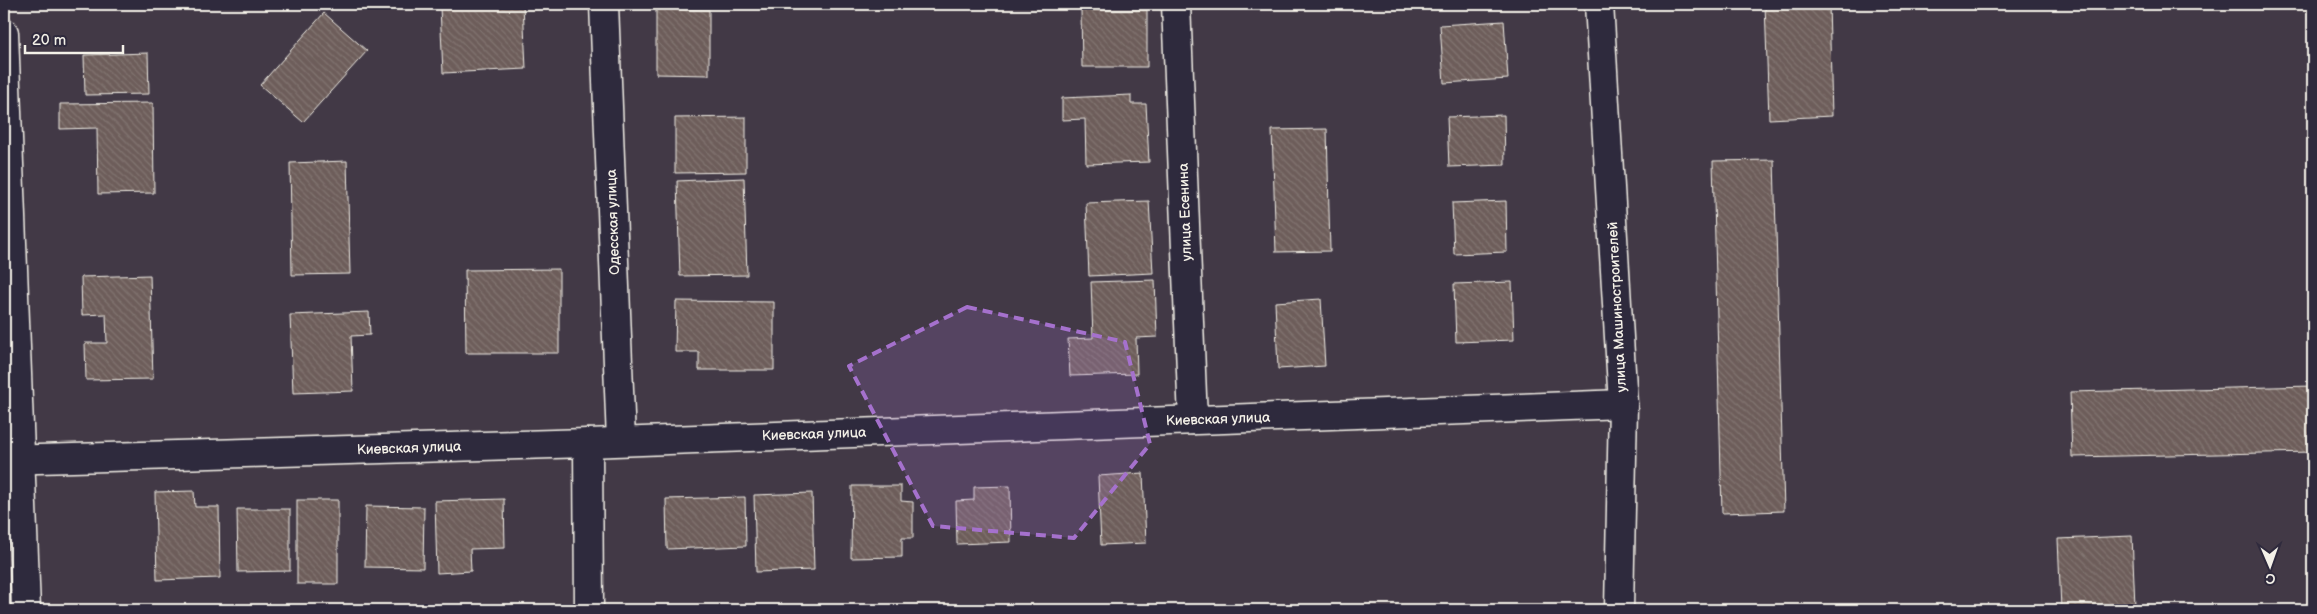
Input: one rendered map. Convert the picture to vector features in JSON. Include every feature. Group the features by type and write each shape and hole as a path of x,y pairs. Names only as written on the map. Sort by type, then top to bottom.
{"street":[{"name":"Одесская улица","path":"604,4 621,441"},
{"name":"улица Есенина","path":"1176,4 1193,420"},
{"name":"улица Машиностроителей","path":"1599,4 1623,404 1619,610"},
{"path":"4,33 13,460 26,610"},
{"name":"Киевская улица","path":"13,460 588,443 1623,404"},
{"path":"588,443 589,610"}],"highlighted area":[{"path":"967,307 1125,342 1150,444 1074,538 933,526 849,366"}],"building":[{"path":"523,4 526,69 443,73 440,7"},
{"path":"1765,4 1829,4 1832,116 1769,119"},
{"path":"656,9 709,10 709,75 656,74"},
{"path":"1081,10 1147,10 1147,67 1082,67"},
{"path":"324,13 367,51 303,122 260,85"},
{"path":"1504,21 1508,79 1444,83 1440,25"},
{"path":"148,53 149,94 85,95 84,55"},
{"path":"1131,95 1131,104 1146,104 1149,162 1086,164 1085,119 1062,120 1062,98"},
{"path":"153,103 154,193 98,194 97,128 60,129 60,104"},
{"path":"1504,115 1505,165 1449,167 1447,117"},
{"path":"746,117 746,172 675,173 675,118"},
{"path":"1327,129 1330,251 1276,252 1272,130"},
{"path":"1774,160 1784,511 1722,513 1713,161"},
{"path":"347,161 350,274 292,275 290,163"},
{"path":"744,178 747,275 680,276 677,181"},
{"path":"1149,201 1153,273 1089,276 1086,203"},
{"path":"1506,201 1507,252 1454,254 1452,203"},
{"path":"559,269 559,353 466,353 465,270"},
{"path":"150,275 153,379 86,380 85,343 107,343 106,314 82,315 81,277"},
{"path":"1155,280 1157,337 1136,338 1137,374 1070,376 1068,339 1093,338 1091,282"},
{"path":"1512,282 1514,340 1456,342 1454,284"},
{"path":"1321,299 1325,366 1278,369 1275,302"},
{"path":"676,301 774,302 774,370 699,370 699,352 675,352"},
{"path":"369,312 370,335 351,336 353,391 293,393 290,315"},
{"path":"2313,386 2313,452 2072,457 2070,392"},
{"path":"1143,473 1146,543 1101,545 1098,476"},
{"path":"852,486 901,486 901,501 913,502 913,538 902,538 902,557 851,558"},
{"path":"1010,486 1011,542 957,544 956,501 974,500 974,487"},
{"path":"194,491 195,507 219,507 220,578 157,580 155,492"},
{"path":"812,493 814,570 756,572 754,495"},
{"path":"745,497 746,546 667,549 666,499"},
{"path":"504,499 505,548 470,549 471,571 437,573 435,501"},
{"path":"297,500 338,500 338,584 297,584"},
{"path":"366,506 424,507 423,568 365,567"},
{"path":"237,509 290,509 290,571 238,572"},
{"path":"2132,536 2135,606 2061,609 2058,539"}]}
